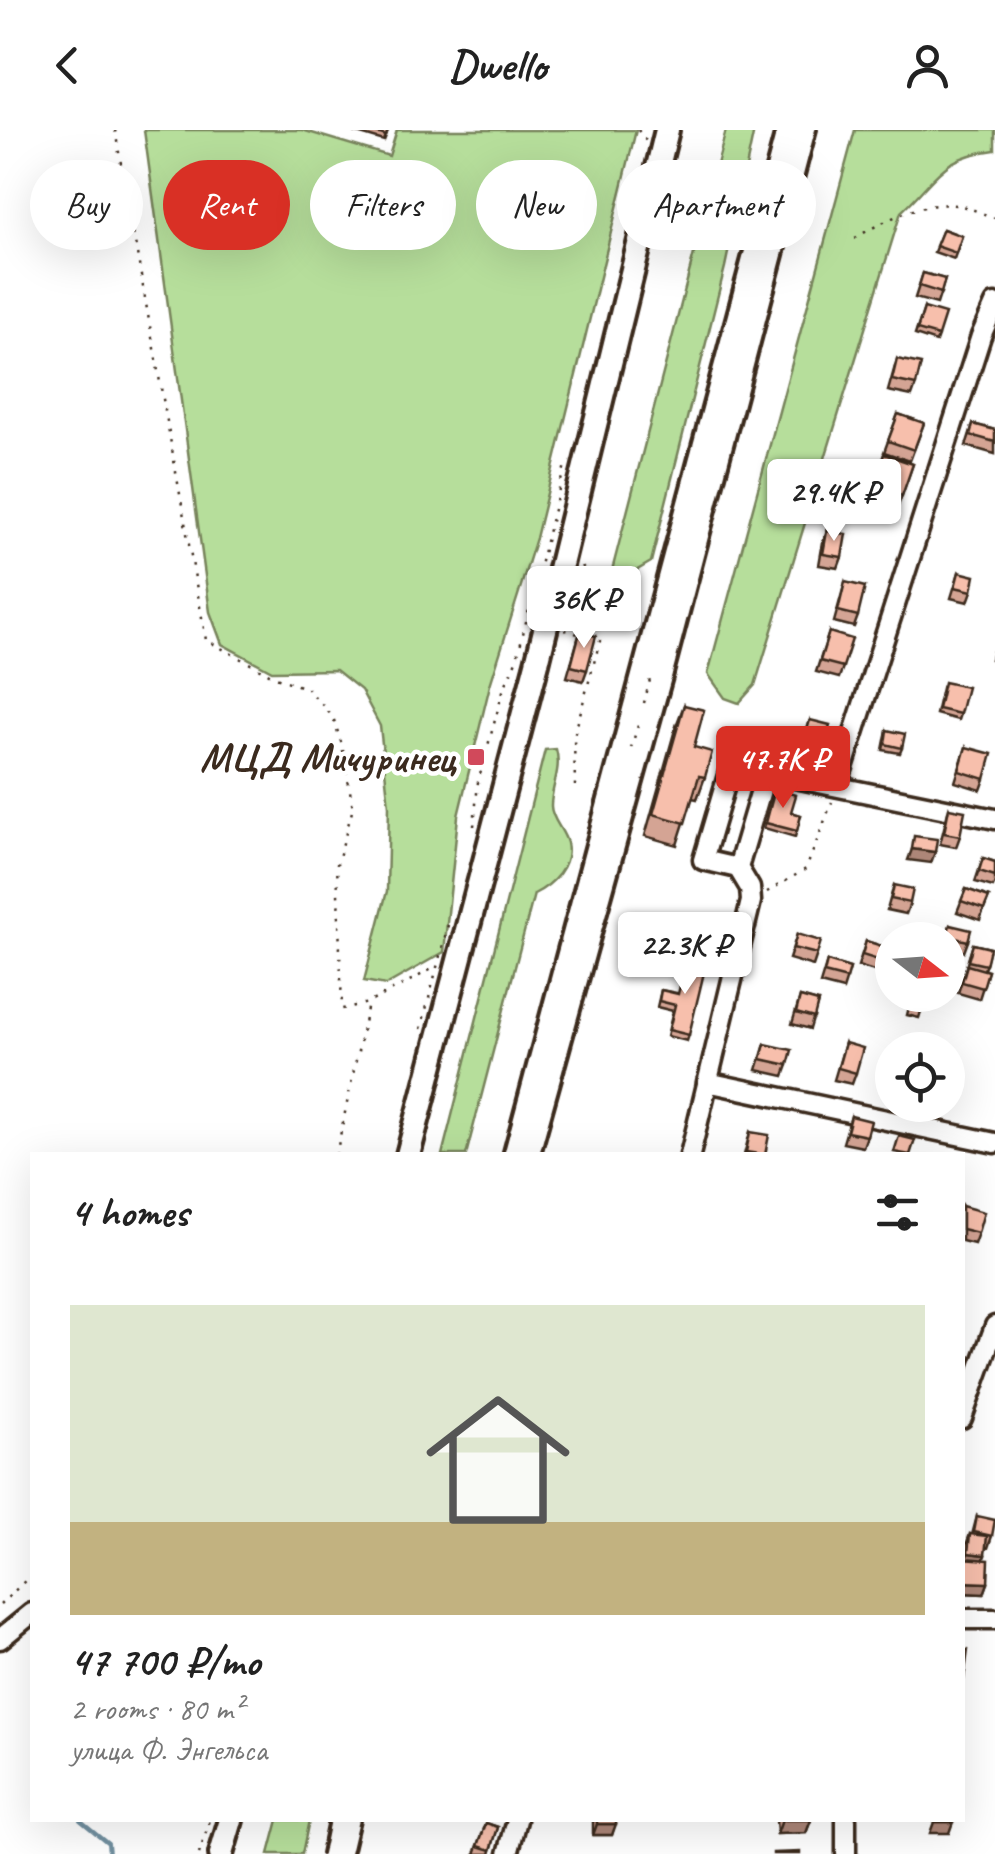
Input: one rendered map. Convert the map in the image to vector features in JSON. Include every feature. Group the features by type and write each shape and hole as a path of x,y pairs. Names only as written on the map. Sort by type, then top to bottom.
{"main road":[{"path":"409,1152 537,663 667,130"},
{"path":"220,1854 230,1822"}],"street":[{"path":"837,786 981,336 995,304"},
{"path":"691,1152 751,901 750,888 738,868 703,860 731,765 995,818"},
{"path":"738,868 766,774"},
{"path":"707,1082 995,1143"},
{"path":"965,1410 995,1326"},
{"path":"0,1639 30,1615"},
{"path":"965,1619 995,1619"},
{"path":"508,1854 516,1822"},
{"path":"846,1822 846,1854"}],"path":[{"path":"115,130 206,640 273,676 308,689 334,716 342,745 353,808 337,864 342,1009 368,1002 436,968"},
{"path":"638,130 647,142 650,130"},
{"path":"855,238 926,206 957,205 995,218"},
{"path":"473,840 478,782 503,692 517,658 570,448"},
{"path":"582,566 599,586 584,645"},
{"path":"565,630 600,641 574,736 574,786"},
{"path":"644,703 651,676"},
{"path":"632,748 638,722"},
{"path":"751,901 806,869 837,786"},
{"path":"418,1042 452,913"},
{"path":"337,1152 368,1002"},
{"path":"0,1605 30,1576"},
{"path":"198,1854 209,1822"}],"green space":[{"path":"144,130 302,130 389,156 397,130 636,130 629,160 617,160 617,208 536,538 490,685 458,816 444,952 386,985 364,981 387,891 389,806 380,726 361,690 336,670 272,671 222,644 210,612"},
{"path":"726,130 754,130 748,160 718,160"},
{"path":"855,130 995,130 995,150 950,164 901,212 755,685 739,703 725,698 708,674"},
{"path":"695,250 729,250 651,562 634,572 633,602 622,617 600,617"},
{"path":"556,749 558,764 551,806 567,843 564,867 534,894 467,1152 443,1152 545,750"},
{"path":"277,1822 309,1822 302,1854 269,1854"}],"building":[{"path":"367,130 388,130 386,136"},
{"path":"943,229 962,236 956,253 936,246"},
{"path":"923,273 945,279 941,293 919,286"},
{"path":"924,308 945,314 938,336 917,330"},
{"path":"897,359 921,364 916,385 892,380"},
{"path":"898,414 924,423 914,450 888,441"},
{"path":"973,424 995,430 995,442 970,435"},
{"path":"884,454 913,464 902,496 873,486"},
{"path":"827,531 846,534 842,557 823,554"},
{"path":"959,572 975,576 972,591 955,587"},
{"path":"845,582 865,587 858,616 838,611"},
{"path":"580,632 596,636 587,670 571,666"},
{"path":"829,632 852,639 843,667 820,661"},
{"path":"944,682 967,687 960,714 938,709"},
{"path":"684,705 704,710 694,747 712,752 705,777 699,776 685,823 653,814"},
{"path":"810,720 830,725 823,749 803,744"},
{"path":"887,730 905,734 902,748 885,744"},
{"path":"966,747 992,754 985,779 959,771"},
{"path":"775,789 796,795 791,812 801,815 797,831 766,823"},
{"path":"949,808 965,811 960,836 944,833"},
{"path":"914,836 937,839 935,852 912,849"},
{"path":"983,858 995,862 995,876 979,871"},
{"path":"894,885 913,889 910,903 891,899"},
{"path":"966,889 989,897 984,909 961,901"},
{"path":"797,934 821,941 817,954 793,948"},
{"path":"866,941 875,944 875,959 862,955"},
{"path":"973,944 990,948 986,965 968,961"},
{"path":"686,960 706,964 689,1035 669,1030 675,1005 659,1001 661,990 678,994"},
{"path":"827,961 850,968 847,979 824,973"},
{"path":"967,965 988,971 983,988 965,983"},
{"path":"800,997 818,1002 814,1018 796,1013"},
{"path":"845,1043 863,1048 856,1073 838,1068"},
{"path":"765,1044 792,1050 788,1065 761,1059"},
{"path":"851,1116 871,1121 867,1136 847,1132"},
{"path":"750,1132 769,1135 766,1152 746,1152"},
{"path":"899,1136 915,1140 911,1152 894,1152"},
{"path":"965,1207 984,1212 978,1233 965,1230"},
{"path":"977,1516 995,1520 992,1536 974,1532"},
{"path":"970,1534 987,1536 985,1555 968,1553"},
{"path":"965,1558 989,1560 988,1583 965,1582"},
{"path":"486,1823 498,1827 491,1850 478,1846"}],"waterway":[{"path":"82,1822 108,1843 109,1854"}],"railway":[{"path":"503,1152 775,130"},
{"path":"542,1152 673,678 817,130"},
{"path":"321,1854 328,1822"},
{"path":"352,1854 360,1822"}],"place":[{"name":"МЦД Мичуринец","path":"476,757"}]}
